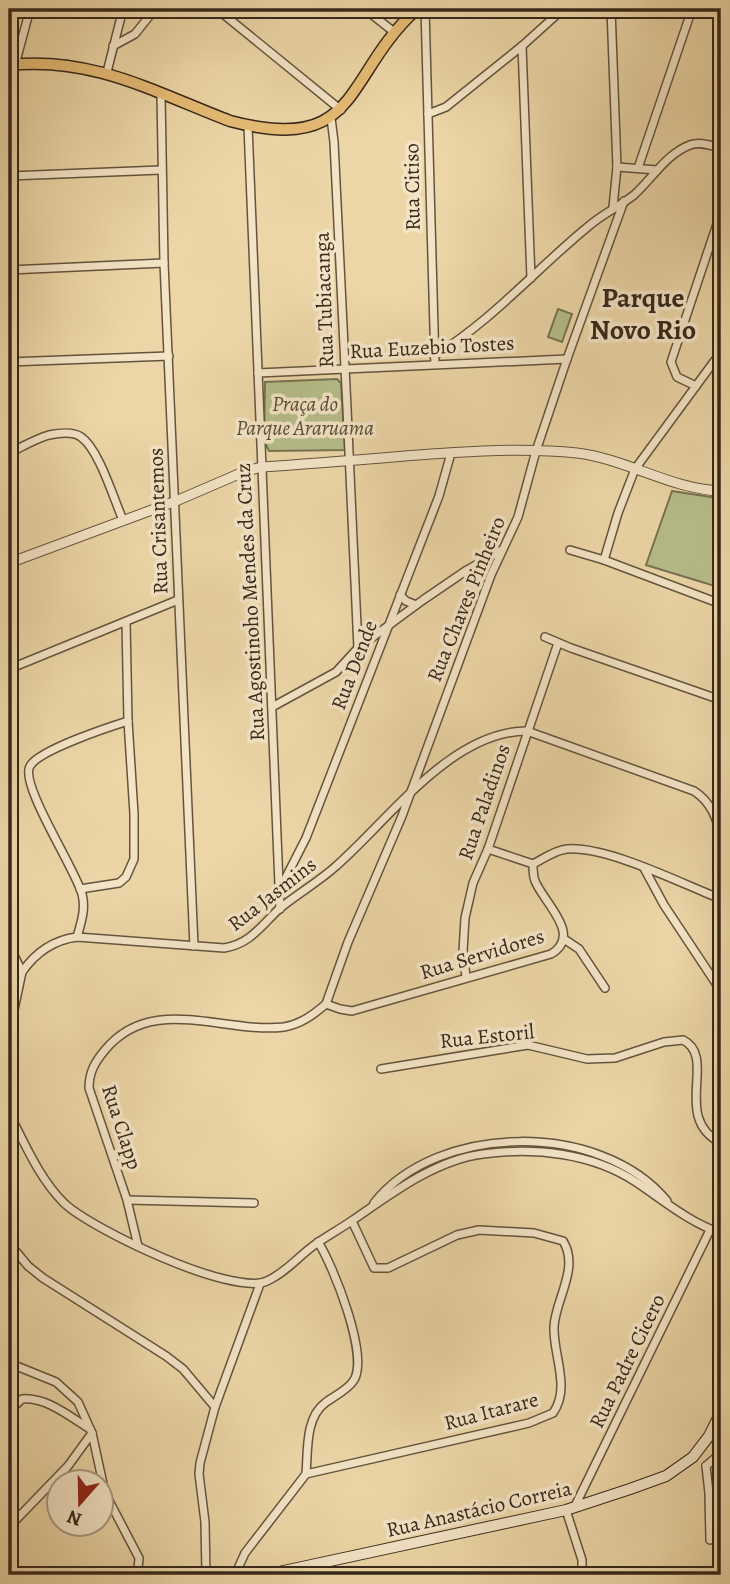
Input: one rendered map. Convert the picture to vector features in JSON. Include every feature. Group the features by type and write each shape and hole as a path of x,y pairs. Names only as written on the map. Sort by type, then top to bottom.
{"main road":[{"path":"12,65 55,64 107,72 161,95 248,126 273,130 310,126 331,118 341,110 394,32 417,9"},
{"name":"Rua Anastácio Correia","path":"265,1575 570,1509 666,1476 693,1457 709,1436 721,1412"}],"street":[{"path":"12,65 30,9"},
{"path":"107,72 123,9"},
{"path":"113,46 135,34 155,9"},
{"path":"217,9 341,110"},
{"path":"365,9 394,32"},
{"name":"Rua Citiso","path":"425,9 434,360"},
{"path":"428,114 446,107 564,9"},
{"path":"611,9 617,167 613,207"},
{"path":"638,168 692,9"},
{"path":"522,46 531,278"},
{"name":"Rua Crisantemos","path":"161,95 164,263 194,946"},
{"name":"Rua Tubiacanga","path":"331,118 351,461 358,649"},
{"name":"Rua Agostinoho Mendes da Cruz","path":"248,126 280,909"},
{"path":"434,360 690,145 698,143 721,149"},
{"path":"617,167 657,170"},
{"path":"9,176 161,170"},
{"name":"Rua Chaves Pinheiro","path":"326,1004 348,942 411,791 491,575 521,507 536,451 624,201"},
{"path":"696,386 677,377 671,362 721,212"},
{"path":"9,270 164,263"},
{"path":"604,560 635,470 721,352"},
{"path":"9,362 169,356"},
{"name":"Rua Euzebio Tostes","path":"258,373 344,369 434,360 567,359"},
{"path":"9,453 49,435 74,433 82,437 98,460 123,520"},
{"path":"9,563 261,467 452,453 536,451 597,456 692,488 721,491"},
{"name":"Rua Dende","path":"281,887 306,838 439,496 452,453"},
{"path":"272,707 336,672 358,649 416,605 503,549"},
{"path":"570,550 721,604"},
{"path":"474,566 491,575"},
{"path":"400,595 416,605"},
{"path":"9,669 178,600"},
{"path":"80,889 120,883 126,877 134,859 126,622"},
{"path":"545,637 721,700"},
{"name":"Rua Paladinos","path":"466,976 463,951 465,918 473,883 488,849 558,643"},
{"path":"77,937 83,915 80,889 35,797 28,772 32,763 44,754 128,721"},
{"name":"Rua Jasmins","path":"22,972 48,946 62,939 77,937 223,948 239,944 253,936 280,909 335,867 411,791 457,756 492,736 511,731 527,731"},
{"path":"527,731 694,791 704,797 710,806 721,838"},
{"path":"488,849 533,864 569,849 591,852 644,867 721,899"},
{"name":"Rua Servidores","path":"326,1004 352,1011 466,976 551,954 559,949 564,939 563,929 535,882 533,864"},
{"path":"644,867 670,914 721,991"},
{"path":"564,939 579,949 604,988"},
{"path":"9,945 22,972 9,1033"},
{"name":"Rua Clapp","path":"138,1246 127,1200 89,1088 92,1069 117,1037 132,1027 161,1019 248,1026 289,1026 305,1020 326,1004"},
{"name":"Rua Estoril","path":"381,1069 528,1045 587,1059 615,1058 664,1042 682,1040 693,1048 697,1056 695,1089 698,1115 709,1135 721,1143"},
{"path":"9,1113 39,1171 64,1202 96,1225 138,1246 216,1276 260,1284 285,1270 318,1242 372,1206 398,1180 435,1158 478,1144 569,1146 598,1153 641,1176 672,1206 721,1234"},
{"path":"127,1200 254,1203"},
{"name":"Rua Itarare","path":"306,1474 529,1423 553,1413 560,1395 561,1380 554,1326 567,1270 568,1254 563,1241 534,1233 479,1230 457,1235 388,1268 377,1269 374,1268 352,1220"},
{"name":"Rua Padre Cicero","path":"570,1509 710,1230"},
{"path":"235,1575 246,1553 306,1474 309,1433 318,1409 354,1380 357,1367 353,1329 334,1274 318,1242"},
{"path":"9,1243 28,1266 43,1278 183,1369 215,1406"},
{"path":"206,1575 205,1522 200,1474 215,1406 260,1284"},
{"path":"9,1363 56,1382 78,1402 91,1431 105,1493 139,1558 138,1569 131,1575"},
{"path":"9,1411 22,1399 34,1399 55,1408 91,1431"},
{"path":"9,1527 68,1466 91,1431"},
{"path":"706,1466 721,1453"},
{"path":"693,1457 706,1466 710,1540"},
{"path":"570,1509 582,1560 582,1575"}],"green space":[{"path":"558,309 572,314 562,342 548,337"},
{"name":"Praça do Parque Araruama","path":"337,379 341,383 345,450 269,451 264,441 265,382"},
{"path":"672,491 717,498 721,506 718,587 646,565"}],"district":[{"name":"Parque Novo Rio","path":"643,313"}]}
